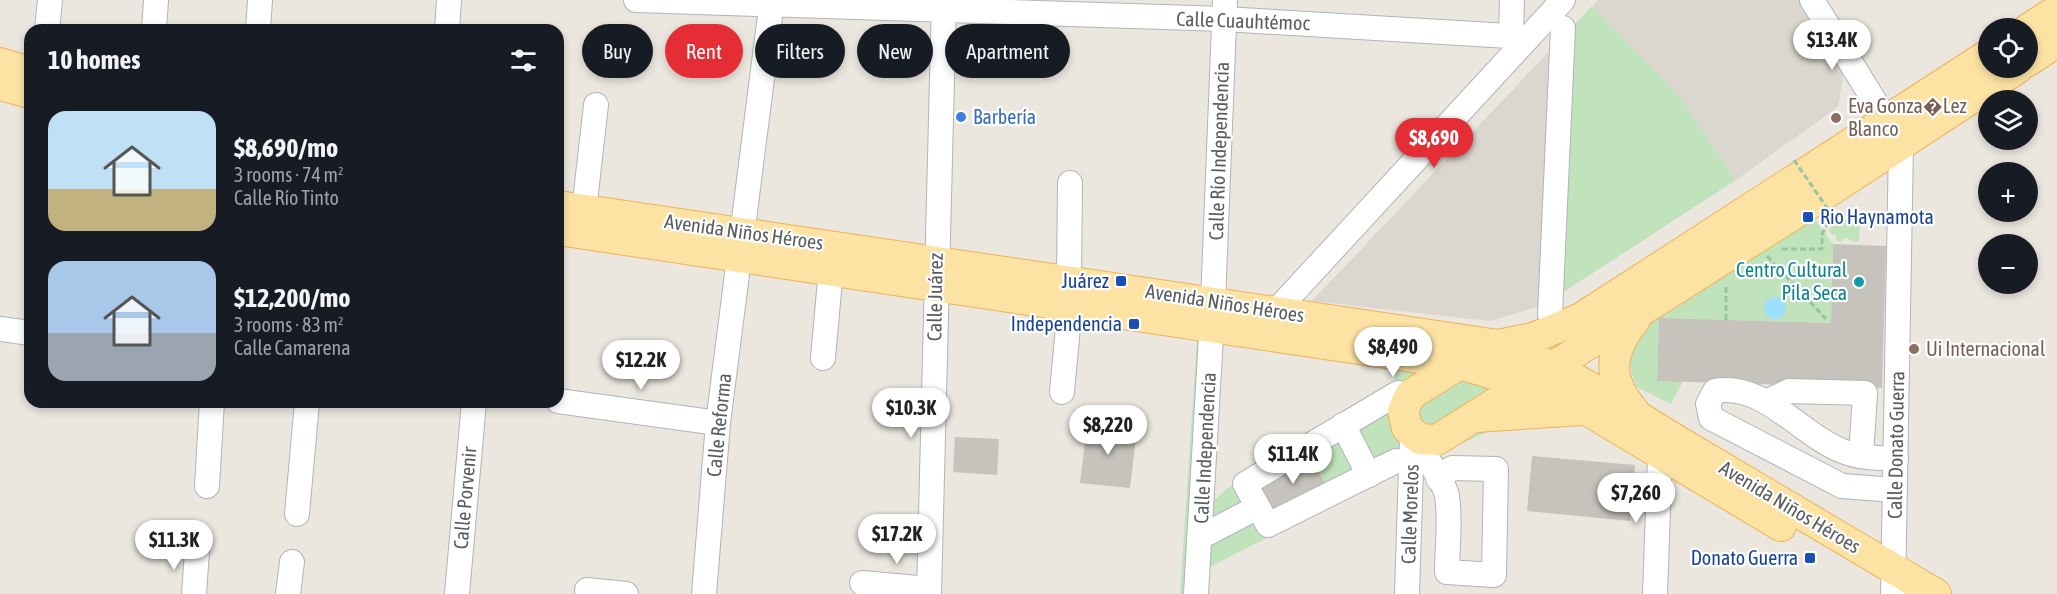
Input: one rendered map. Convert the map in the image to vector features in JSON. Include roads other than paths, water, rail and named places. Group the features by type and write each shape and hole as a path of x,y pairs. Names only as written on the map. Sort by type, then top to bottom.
{"main road":[{"path":"2038,22 2057,10"},
{"path":"2038,54 2057,42"},
{"path":"0,63 24,70"},
{"path":"1978,63 1894,132 1641,311 1556,367 1473,417 1425,437 1407,428 1403,411 1410,395 1460,364 1498,345 1533,338 1581,318 1894,132 1999,78"},
{"path":"0,85 24,91"},
{"name":"Avenida Niños Héroes","path":"571,208 741,244 1213,314 1460,364 1525,384 1585,409 1660,455 1894,587 1936,594"},
{"name":"Avenida Niños Héroes","path":"564,230 741,244 831,269 935,273"},
{"name":"Avenida Niños Héroes","path":"1213,314 1276,311 1498,345 1556,367 1638,415 1894,587"},
{"path":"1638,415 1619,389 1614,366 1619,342 1641,311"},
{"path":"1473,417 1585,409"}],"street":[{"path":"48,24 50,0"},
{"path":"154,24 156,0"},
{"path":"258,24 260,0"},
{"path":"447,24 449,0"},
{"name":"Calle Cuauhtémoc","path":"636,0 1224,9 1519,36"},
{"path":"1512,0 1519,36"},
{"path":"1276,311 1519,36 1563,0"},
{"path":"1812,0 1894,132"},
{"name":"Calle Reforma","path":"704,594 718,423 773,3"},
{"name":"Calle Juárez","path":"929,591 935,273 944,6"},
{"name":"Calle Río Independencia","path":"1213,314 1224,9"},
{"path":"1550,315 1563,28"},
{"path":"571,208 596,105"},
{"name":"Calle Donato Guerra","path":"1894,132 1896,459 1894,587"},
{"path":"1062,392 1069,292 1070,183"},
{"path":"823,358 831,269"},
{"name":"Calle Independencia","path":"1196,594 1213,314"},
{"path":"0,329 24,332"},
{"path":"1895,490 1842,486 1711,418 1708,404 1714,391 1729,388 1766,402 1844,452 1896,459"},
{"path":"1766,402 1789,391 1865,393 1861,456"},
{"path":"1396,461 1268,525 1245,484 1398,393"},
{"path":"564,402 718,423"},
{"path":"207,486 212,408"},
{"path":"297,514 307,408"},
{"name":"Calle Porvenir","path":"457,594 473,408"},
{"path":"1343,425 1369,475"},
{"path":"1425,437 1445,473"},
{"name":"Calle Morelos","path":"1407,594 1425,437"},
{"path":"1654,594 1660,455"},
{"path":"1199,538 1258,507"},
{"path":"194,594 197,551"},
{"path":"288,594 292,562"},
{"path":"862,583 929,591"},
{"path":"587,590 626,594"}],"water":[{"path":"1775,297 1783,300 1786,308 1783,316 1775,319 1767,316 1764,308 1767,300"}],"place":[{"name":"Barbería","path":"961,117"},
{"name":"Eva Gonza�Lez Blanco","path":"1836,118"},
{"name":"Rio Haynamota","path":"1808,217"},
{"name":"Juárez","path":"1121,281"},
{"name":"Centro Cultural Pila Seca","path":"1859,282"},
{"name":"Independencia","path":"1134,324"},
{"name":"Ui Internacional","path":"1914,349"},
{"name":"Donato Guerra","path":"1810,558"}]}
